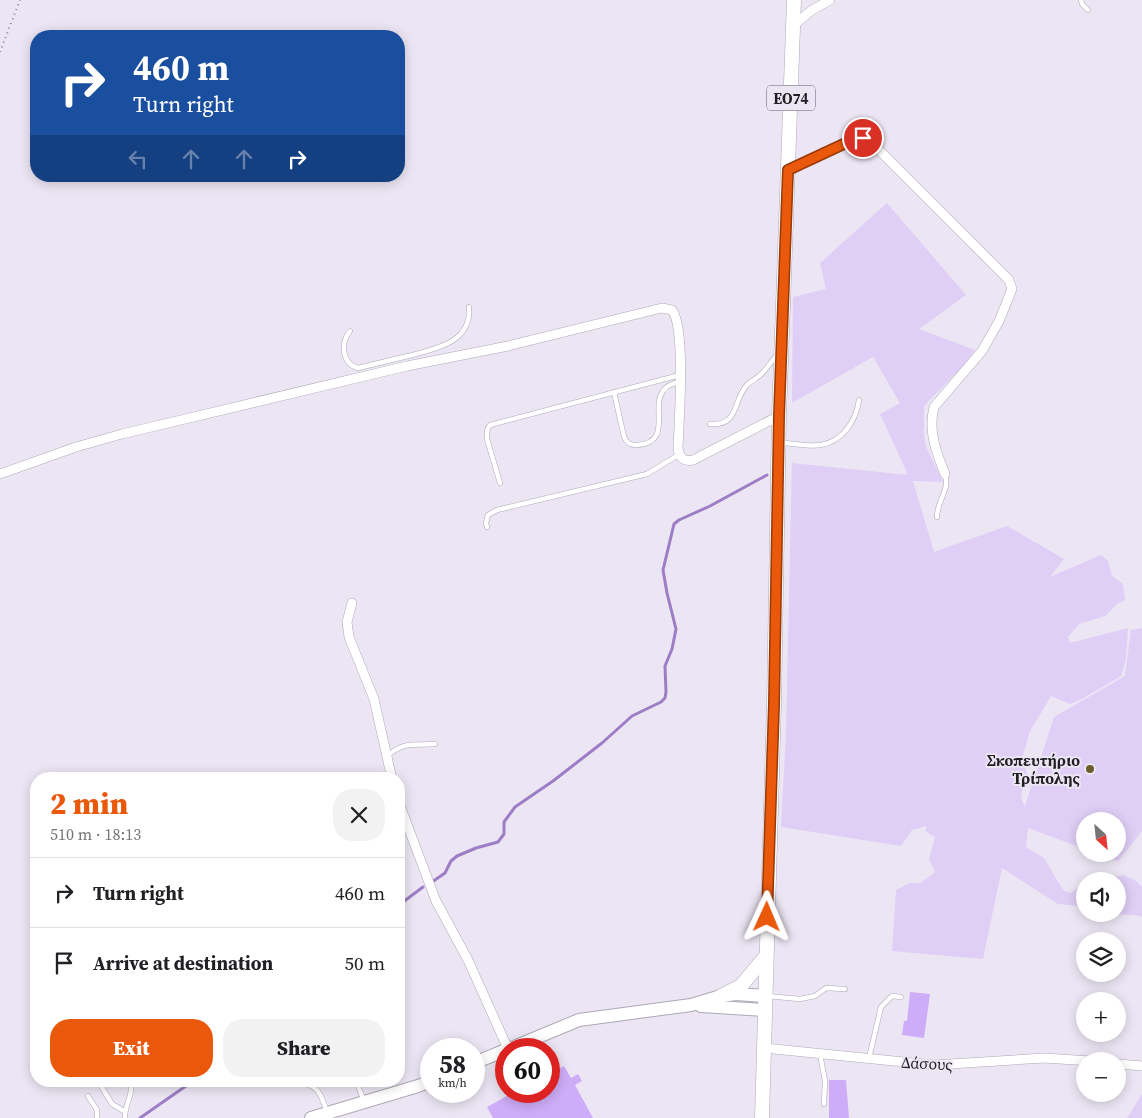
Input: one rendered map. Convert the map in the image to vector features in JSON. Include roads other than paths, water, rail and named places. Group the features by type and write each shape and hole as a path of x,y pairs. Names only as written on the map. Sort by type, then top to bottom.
{"main road":[{"name":"ΕΟ74","path":"762,1118 774,704 779,416 795,11"},
{"path":"721,996 741,986 766,956"}],"street":[{"path":"795,11 812,10 830,0"},
{"path":"788,170 856,139 868,139 1009,280 1012,289 999,321 982,351 934,407 932,417 934,446 945,474"},
{"path":"0,474 76,447 122,434 378,369 508,346 662,308 668,308 676,314 680,360 678,455 685,460 693,460 779,416"},
{"path":"352,603 347,622 349,637 374,699 390,772"},
{"path":"405,820 436,901 468,960 503,1038"},
{"path":"691,1005 721,996 736,994 765,1003"},
{"path":"535,1038 579,1020 691,1005 765,1003"},
{"name":"Δάσους","path":"764,1048 934,1065 1044,1058 1076,1060"},
{"path":"1126,1065 1142,1066"},
{"path":"311,1118 420,1085"}],"lane":[{"path":"1081,0 1088,10"},
{"path":"350,331 344,344 344,353 349,363 358,368 378,369 440,348 453,341 462,333 468,322 469,307"},
{"path":"710,424 719,424 729,420 745,387 760,376 782,348"},
{"path":"614,392 621,429 627,443 640,445 652,440 657,435 660,396 663,390 680,378"},
{"path":"500,483 487,439 486,432 490,425 614,392 680,378"},
{"path":"779,442 821,445 836,439 842,435 852,422 860,400"},
{"path":"487,526 488,515 497,510 646,474 678,455"},
{"path":"937,518 937,510 948,484 945,474"},
{"path":"387,756 410,744 435,744"},
{"path":"765,1003 815,996 826,988 845,989"},
{"path":"869,1058 881,1006 892,996 901,997"},
{"path":"820,1054 825,1081 824,1104"},
{"path":"102,1087 112,1104 124,1111"},
{"path":"125,1118 124,1111 132,1091 132,1087"},
{"path":"315,1087 321,1094 328,1113"},
{"path":"358,1087 364,1103"},
{"path":"88,1096 97,1110 97,1118"}],"waterway":[{"path":"432,882 445,873 451,861 457,856 498,842 504,834 504,822 515,807 553,781 602,743 632,716 661,702 665,698 665,666 672,649 676,629 663,570 674,524 767,475"},
{"path":"405,900 423,887"},
{"path":"140,1118 184,1087"}],"place":[{"name":"Σκοπευτήριο Τρίπολης","path":"1090,769"}]}
